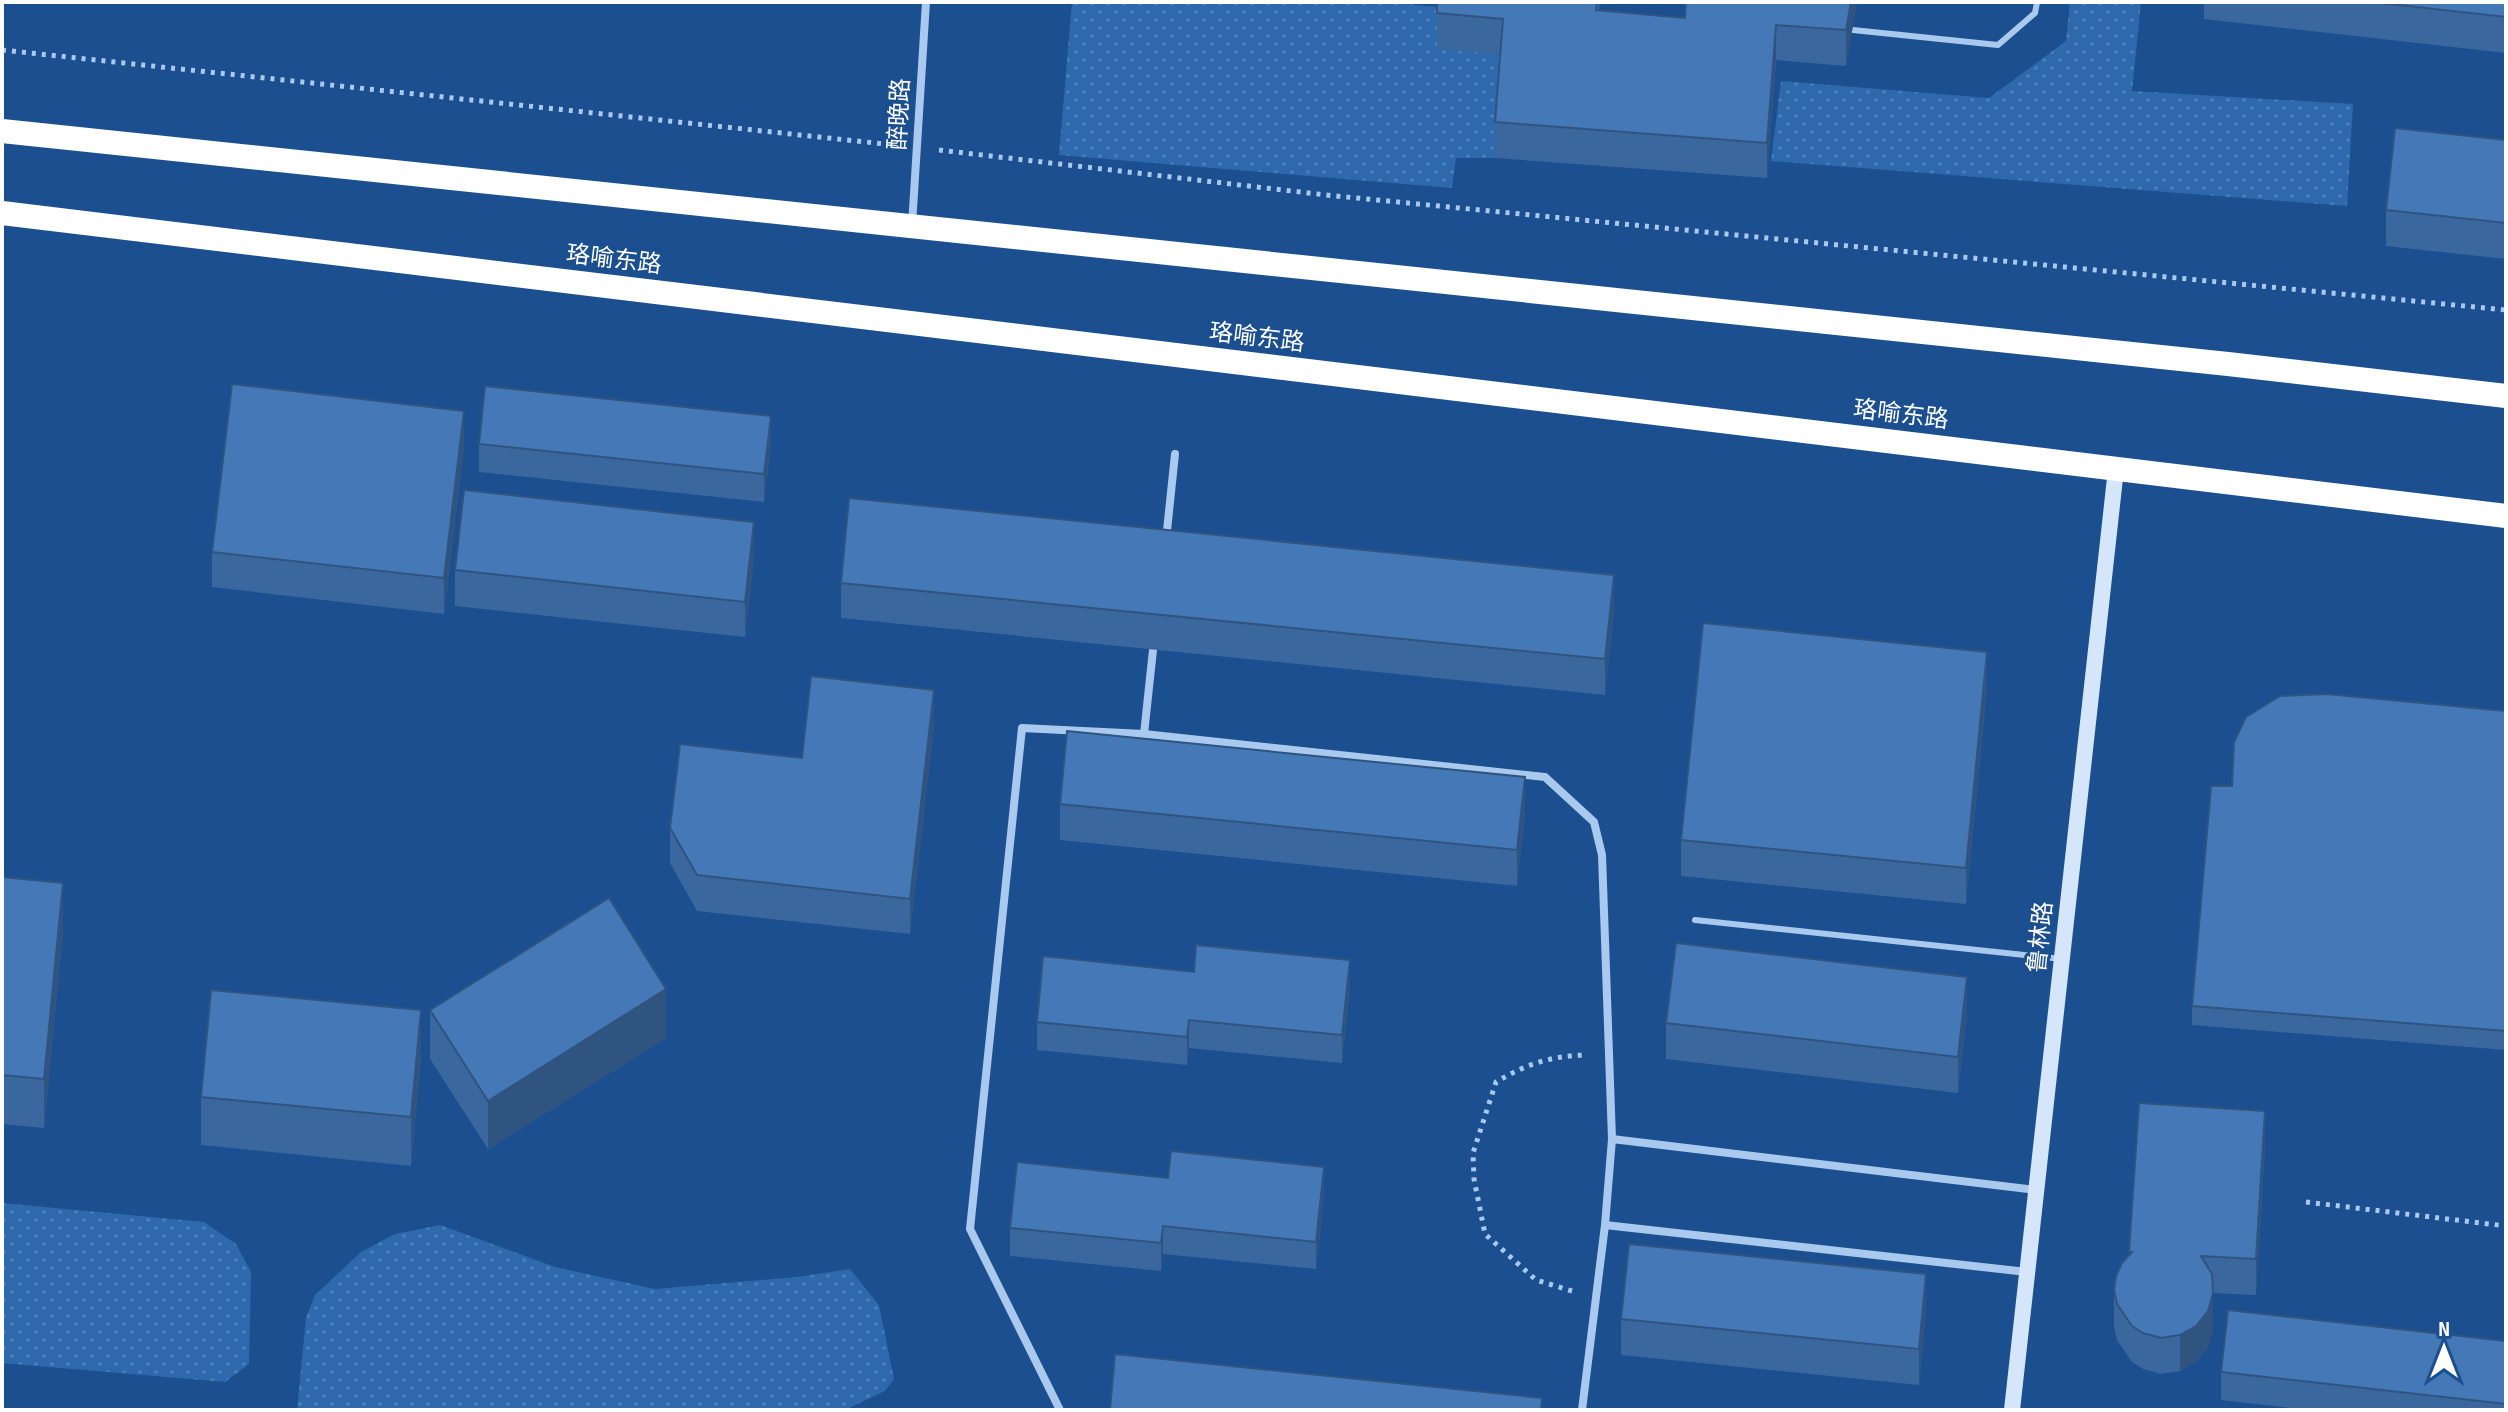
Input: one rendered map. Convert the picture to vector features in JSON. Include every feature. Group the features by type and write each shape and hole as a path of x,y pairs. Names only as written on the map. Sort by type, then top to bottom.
{"highway":[{"path":"2,131 2212,362 2506,396"},
{"name":"珞喻东路","path":"2,213 2506,516"}],"street":[{"name":"醉晚路","path":"912,227 926,2"},
{"path":"1165,549 1175,454"},
{"name":"鲁林路","path":"2012,1410 2116,469"},
{"path":"1144,734 1153,650"},
{"path":"1060,1410 970,1229 1022,728 1144,734 1545,777 1594,822 1602,855 1612,1139 1605,1225 1582,1410"},
{"path":"1612,1139 2036,1190"},
{"path":"1605,1225 2027,1272"}],"lane":[{"path":"1853,30 1998,45 2035,13 2037,2"},
{"path":"1695,920 2062,959"}],"path":[{"path":"2,50 918,147 1326,195 2506,310"},
{"path":"1596,1298 1536,1280 1485,1234 1474,1179 1473,1153 1496,1082 1525,1065 1562,1056 1609,1054"},
{"path":"2306,1202 2506,1226"}],"shaded area":[{"path":"1072,2 1381,2 1440,7 1437,49 1503,54 1495,158 1456,158 1452,188 1059,155"},
{"path":"2070,2 2141,2 2132,91 2353,104 2347,206 1771,161 1781,81 1989,98 2066,41"},
{"path":"2,1203 204,1222 236,1244 251,1272 249,1364 225,1382 2,1363"},
{"path":"440,1225 555,1267 655,1289 797,1277 850,1269 879,1305 894,1379 885,1391 845,1410 297,1410 306,1318 315,1295 361,1252 395,1234"}],"building":[{"path":"1437,2 1597,2 1596,10 1685,18 1686,2 1851,2 1846,30 1776,25 1767,143 1495,122 1503,19 1437,13"},
{"path":"2372,2 2506,2 2506,17"},
{"path":"2395,128 2506,140 2506,223 2386,210"},
{"path":"232,384 464,411 444,578 212,552"},
{"path":"485,386 771,416 764,474 479,444"},
{"path":"464,490 754,522 745,602 455,570"},
{"path":"849,498 1614,575 1605,659 841,583"},
{"path":"1703,623 1987,652 1966,868 1681,840"},
{"path":"811,676 934,690 910,899 697,875 670,828 680,744 802,758"},
{"path":"2327,694 2506,711 2506,1031 2192,1006 2211,786 2232,786 2234,742 2246,717 2280,696"},
{"path":"1067,731 1525,777 1517,850 1060,804"},
{"path":"2,877 63,883 44,1079 2,1075"},
{"path":"609,898 666,989 488,1101 430,1010"},
{"path":"1676,943 1967,977 1958,1057 1666,1023"},
{"path":"1196,945 1350,960 1342,1035 1189,1020 1187,1037 1037,1022 1043,956 1194,972"},
{"path":"211,990 421,1010 411,1117 201,1097"},
{"path":"2139,1103 2265,1111 2256,1259 2201,1256 2212,1274 2213,1293 2208,1311 2196,1326 2180,1335 2161,1338 2132,1326 2117,1304 2114,1290 2122,1263 2132,1252 2129,1252"},
{"path":"1171,1151 1324,1167 1316,1242 1163,1226 1161,1243 1010,1228 1017,1162 1168,1178"},
{"path":"1629,1244 1926,1274 1919,1349 1621,1319"},
{"path":"2228,1310 2506,1341 2506,1404 2221,1372"},
{"path":"1115,1354 1542,1398 1541,1410 1110,1410"}]}
